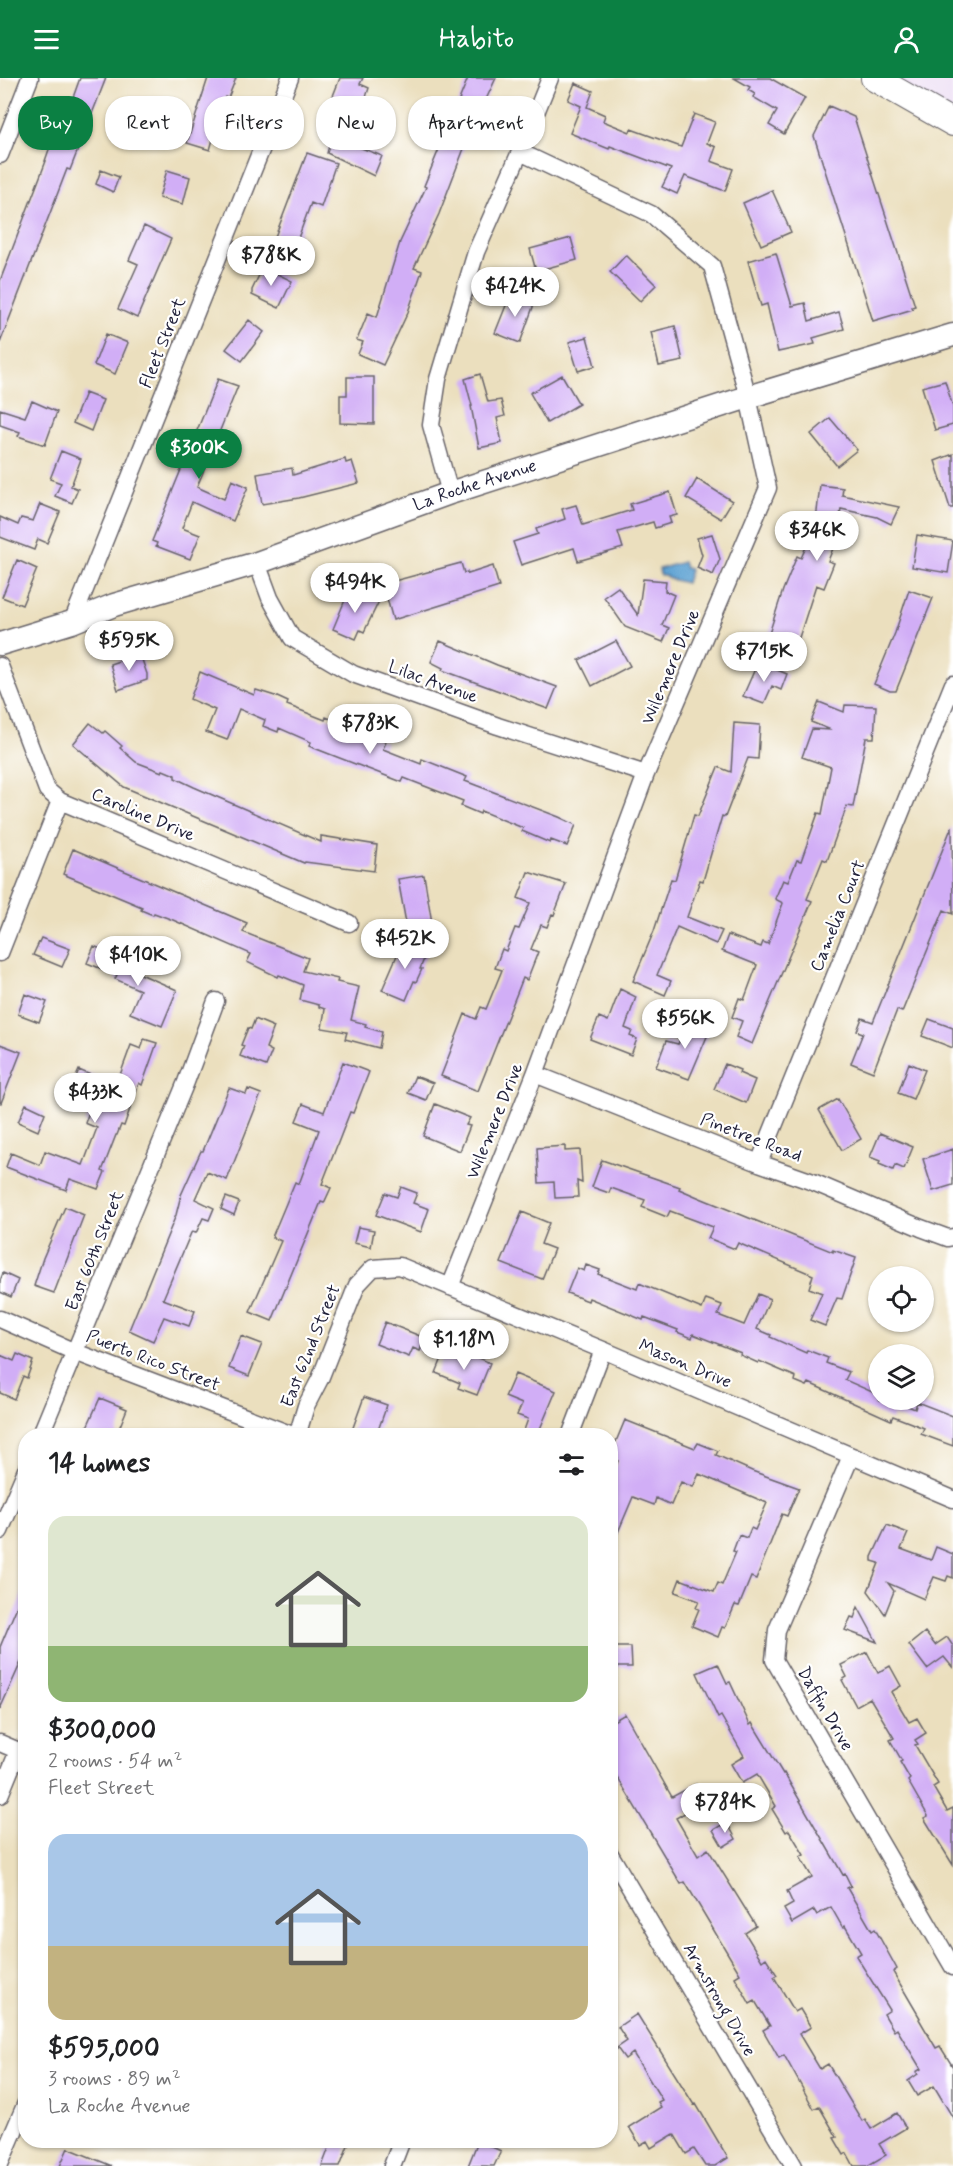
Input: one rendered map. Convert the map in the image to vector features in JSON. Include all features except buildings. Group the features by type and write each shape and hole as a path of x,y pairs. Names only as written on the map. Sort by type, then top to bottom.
{"main road":[{"path":"874,78 953,123"},
{"name":"La Roche Avenue","path":"0,644 72,622 114,605 257,563 450,493 953,335"}],"street":[{"path":"0,155 30,78"},
{"name":"Fleet Street","path":"72,622 290,78"},
{"path":"450,493 431,425 438,379 476,252 550,78"},
{"name":"Wilemere Drive","path":"450,1287 536,1074 646,774 768,488 748,398 712,266 651,214 520,152"},
{"name":"Lilac Avenue","path":"257,563 270,598 292,638 353,674 498,726 646,774"},
{"name":"Caroline Drive","path":"0,666 47,790 60,801 349,923"},
{"name":"Camelia Court","path":"759,1163 953,684"},
{"path":"0,953 60,801"},
{"name":"East 60th Street","path":"43,1428 186,1082 216,1001"},
{"name":"Pinetree Road","path":"536,1074 759,1163 813,1182 921,1228 948,1238 953,1237"},
{"name":"Mason Drive","path":"400,1266 953,1499"},
{"name":"East 62nd Street","path":"299,1428 357,1285 373,1268 400,1266"},
{"name":"Puerto Rico Street","path":"0,1319 75,1352 275,1428"},
{"path":"573,1428 603,1350"},
{"name":"Daffin Drive","path":"851,1456 777,1630 774,1660 953,1967"},
{"path":"0,1531 18,1489"},
{"path":"0,1743 18,1751"},
{"path":"0,1795 18,1761"},
{"name":"Armstrong Drive","path":"618,1868 794,2166"},
{"path":"0,2164 18,2122"},
{"path":"392,2166 399,2148"}],"shaded area":[{"path":"890,78 953,78 953,115"}],"water":[{"path":"683,562 685,568 690,569 686,583 660,575 659,569"}]}
